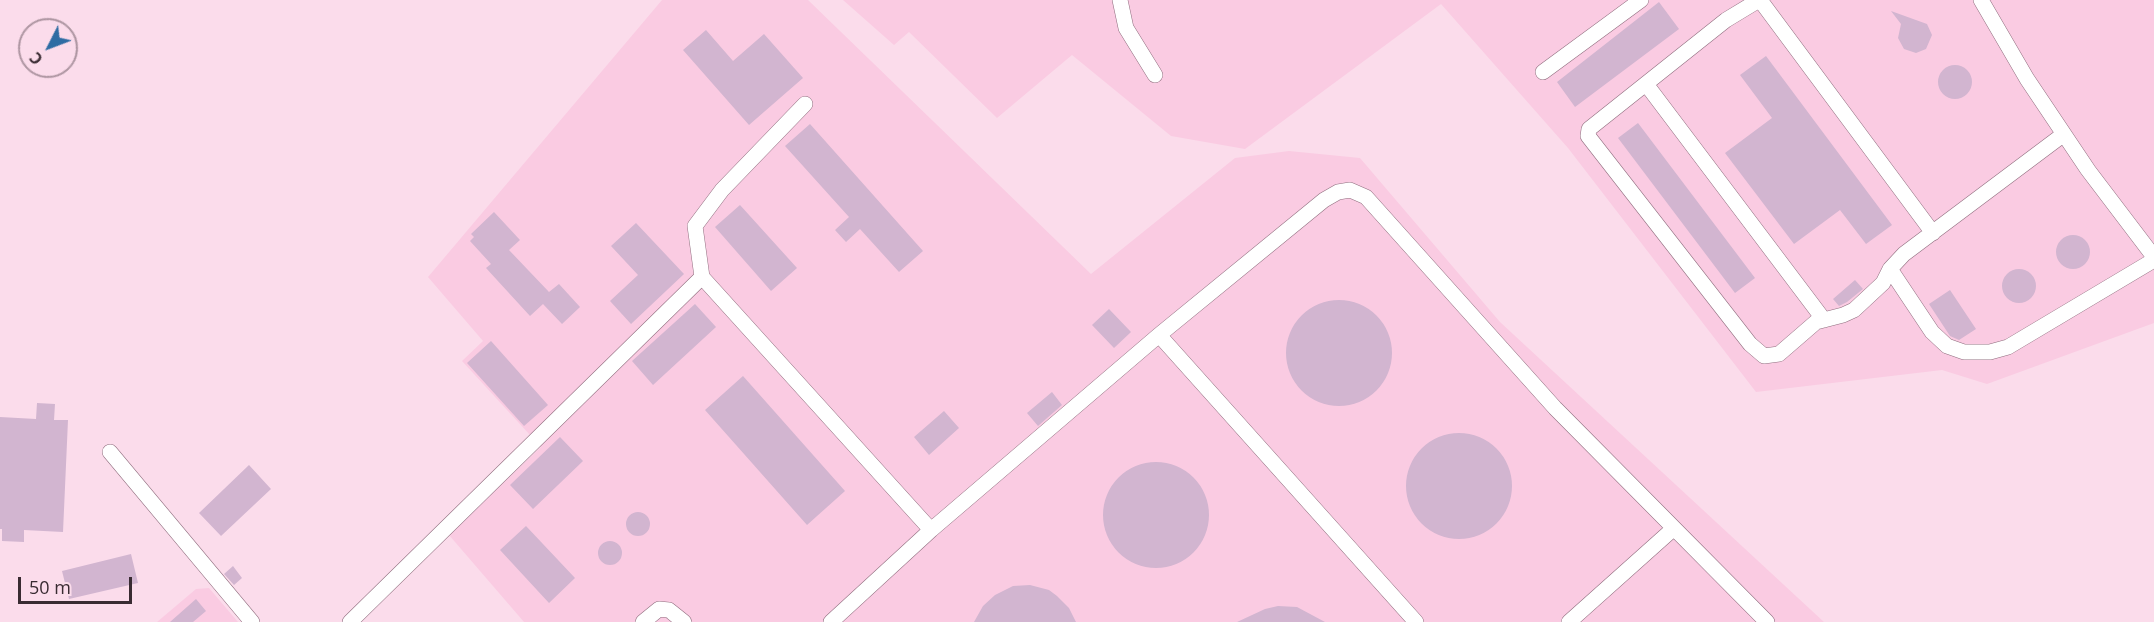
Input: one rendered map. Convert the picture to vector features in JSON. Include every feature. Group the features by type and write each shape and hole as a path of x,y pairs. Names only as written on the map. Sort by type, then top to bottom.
{"street":[{"path":"1120,0 1126,28 1155,75"},
{"path":"1544,72 1641,0"},
{"path":"1933,232 1759,0 1726,20 1589,129 1588,136 1750,344 1764,356 1779,354 1816,322 1854,310 1883,284 1890,269 1904,254 2064,134"},
{"path":"1890,269 1932,332 1947,346 1964,352 1982,352 2007,347 2154,259 2088,170 2027,79 1981,0"},
{"path":"1646,84 1824,320"},
{"path":"805,104 722,190 695,226 702,277 931,530"},
{"path":"839,619 931,530 1159,335 1324,200 1338,192 1350,190 1366,197 1555,408 1767,622"},
{"path":"350,622 702,277"},
{"path":"1159,335 1416,622"},
{"path":"110,452 252,622"},
{"path":"1569,622 1673,529"},
{"path":"643,622 659,609 669,610 684,622"}],"shaded area":[{"path":"662,0 808,0 1091,274 1235,158 1289,151 1360,158 1500,322 1824,622 524,622 449,535 541,447 462,361 483,341 428,277"},
{"path":"843,0 2154,0 2154,323 1987,384 1942,370 1756,392 1568,148 1441,4 1245,149 1171,136 1072,55 997,118 909,32 894,45"},
{"path":"209,588 238,622 157,622 196,589"}],"building":[{"path":"1659,2 1679,29 1575,107 1557,82"},
{"path":"1891,11 1927,24 1932,35 1926,49 1916,53 1904,49 1898,38 1901,24"},
{"path":"706,30 733,61 764,34 803,78 749,125 683,50"},
{"path":"1766,56 1892,225 1866,244 1840,210 1794,244 1725,153 1772,118 1740,75"},
{"path":"1955,65 1967,70 1972,82 1967,94 1955,99 1943,94 1938,82 1943,70"},
{"path":"1638,123 1755,278 1735,293 1618,138"},
{"path":"810,124 923,251 899,272 860,229 846,242 835,230 849,217 785,146"},
{"path":"740,205 797,268 771,291 715,227"},
{"path":"494,212 520,240 509,250 549,292 559,284 580,307 562,324 543,304 530,316 486,268 491,264 470,241 474,237 471,234"},
{"path":"636,223 684,274 631,324 610,301 638,275 611,246"},
{"path":"2073,235 2085,240 2090,252 2085,264 2073,269 2061,264 2056,252 2061,240"},
{"path":"2019,269 2031,274 2036,286 2031,298 2019,303 2007,298 2002,286 2007,274"},
{"path":"1855,280 1863,289 1839,306 1833,299"},
{"path":"1950,290 1976,329 1959,340 1950,336 1929,304"},
{"path":"1339,300 1359,304 1376,316 1388,333 1392,353 1388,373 1376,390 1359,402 1339,406 1319,402 1302,390 1290,373 1286,353 1290,333 1302,316 1319,304"},
{"path":"695,304 716,327 653,385 632,361"},
{"path":"1109,309 1131,332 1114,348 1092,325"},
{"path":"491,341 548,405 524,426 467,363"},
{"path":"743,376 845,491 807,525 705,410"},
{"path":"1052,392 1062,405 1038,426 1027,413"},
{"path":"37,403 55,404 54,420 68,420 63,532 24,530 24,542 2,541 2,529 0,529 0,417 36,419"},
{"path":"944,411 959,428 929,455 914,437"},
{"path":"1459,433 1479,437 1496,449 1508,466 1512,486 1508,506 1496,523 1479,535 1459,539 1439,535 1422,523 1410,506 1406,486 1410,466 1422,449 1439,437"},
{"path":"560,437 583,461 533,509 510,485"},
{"path":"1156,462 1176,466 1193,478 1205,495 1209,515 1205,535 1193,552 1176,564 1156,568 1136,564 1119,552 1107,535 1103,515 1107,495 1119,478 1136,466"},
{"path":"249,465 271,489 221,536 199,513"},
{"path":"638,512 646,516 650,524 646,532 638,536 630,532 626,524 630,516"},
{"path":"526,526 575,578 549,603 500,550"},
{"path":"610,541 618,545 622,553 618,561 610,565 602,561 598,553 602,545"},
{"path":"131,554 138,583 69,599 62,571"},
{"path":"233,566 242,578 234,585 224,574"},
{"path":"1030,585 1049,590 1057,596 1069,608 1076,622 974,622 983,606 995,595 1013,586"},
{"path":"196,599 206,611 193,622 170,622"},
{"path":"1278,606 1297,607 1325,622 1237,622 1265,609"}]}
